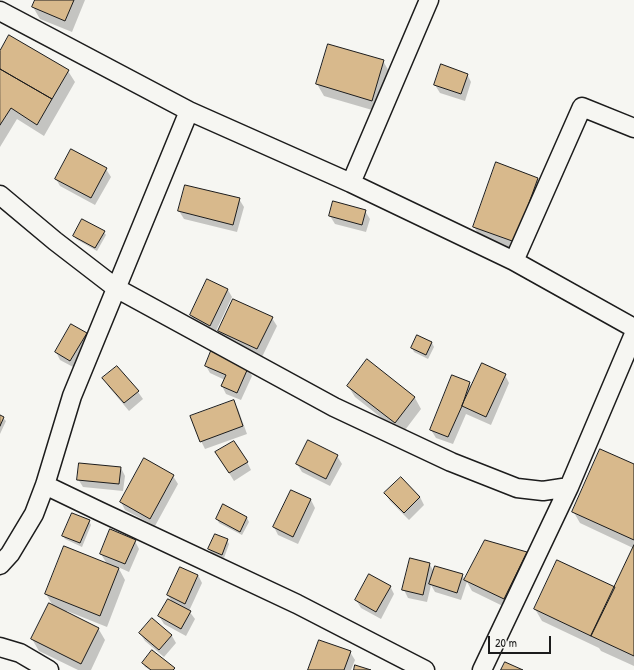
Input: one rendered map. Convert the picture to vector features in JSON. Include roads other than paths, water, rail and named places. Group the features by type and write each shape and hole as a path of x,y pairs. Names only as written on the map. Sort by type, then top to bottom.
{"street":[{"path":"351,183 429,0"},
{"path":"0,11 189,111 351,183 514,261 634,328"},
{"path":"514,261 582,107 634,128"},
{"path":"0,565 10,554 34,514 45,485 72,396 189,111"},
{"path":"0,195 55,241 116,288 334,407 451,462 517,488 543,491 569,487"},
{"path":"482,670 569,487 634,334"},
{"path":"45,485 297,604 425,670"},
{"path":"0,647 20,653 49,670"}]}
